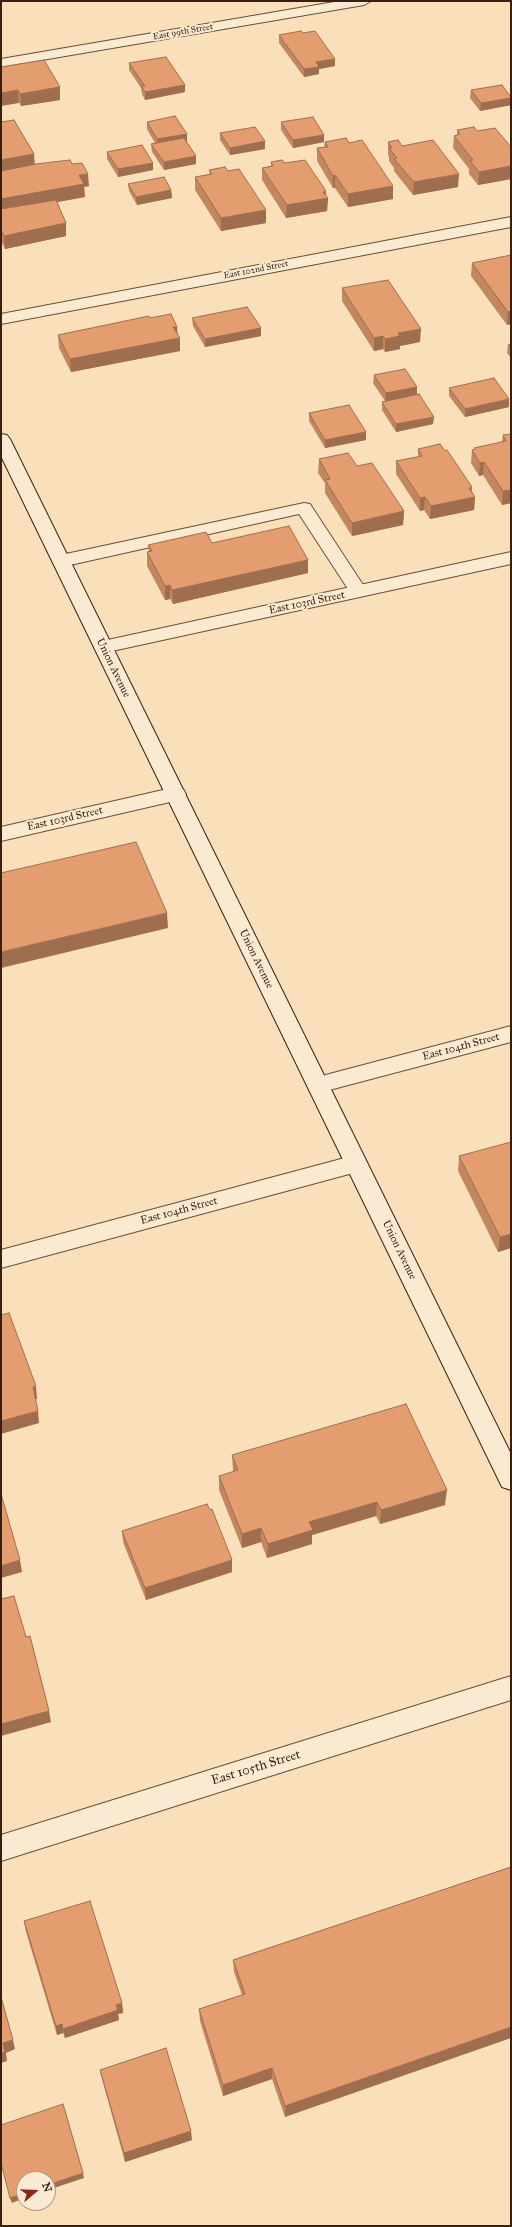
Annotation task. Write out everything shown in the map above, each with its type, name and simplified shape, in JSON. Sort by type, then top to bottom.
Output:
[{"type":"street","name":"East 99th Street","points":[[1,63],[364,1]]},
{"type":"street","name":"East 102nd Street","points":[[1,319],[511,222]]},
{"type":"street","name":"Union Avenue","points":[[1,439],[511,1479]]},
{"type":"street","points":[[61,561],[304,508],[358,591]]},
{"type":"street","name":"East 103rd Street","points":[[103,647],[511,558]]},
{"type":"street","name":"East 103rd Street","points":[[1,834],[176,794]]},
{"type":"street","name":"East 104th Street","points":[[318,1085],[511,1034]]},
{"type":"street","name":"East 104th Street","points":[[1,1259],[356,1164]]},
{"type":"street","name":"East 105th Street","points":[[1,1848],[511,1688]]},
{"type":"building","points":[[301,31],[303,33],[315,31],[335,59],[316,62],[319,67],[304,69],[279,35]]},
{"type":"building","points":[[166,57],[185,85],[145,92],[141,86],[145,86],[129,63]]},
{"type":"building","points":[[44,60],[60,87],[20,94],[18,90],[1,93],[1,67]]},
{"type":"building","points":[[502,85],[511,98],[481,103],[471,90]]},
{"type":"building","points":[[175,116],[187,134],[157,139],[147,122]]},
{"type":"building","points":[[313,117],[324,135],[293,140],[281,122]]},
{"type":"building","points":[[14,120],[34,154],[1,160],[1,122]]},
{"type":"building","points":[[255,127],[265,141],[230,148],[220,133]]},
{"type":"building","points":[[474,127],[477,131],[495,128],[511,147],[511,166],[479,172],[470,161],[473,160],[454,136],[460,134],[457,130]]},
{"type":"building","points":[[184,138],[196,156],[164,162],[151,144]]},
{"type":"building","points":[[346,138],[349,143],[362,140],[393,186],[348,194],[335,175],[333,176],[317,148],[328,147],[325,142]]},
{"type":"building","points":[[398,140],[402,146],[433,140],[459,174],[414,182],[394,159],[397,158],[389,148],[392,148],[388,142]]},
{"type":"building","points":[[142,145],[153,163],[118,169],[107,152]]},
{"type":"building","points":[[70,160],[72,164],[82,163],[88,174],[79,175],[84,184],[1,199],[1,171],[36,164]]},
{"type":"building","points":[[282,160],[285,163],[305,160],[326,191],[323,192],[328,198],[287,205],[262,168],[273,166],[271,162]]},
{"type":"building","points":[[225,167],[228,171],[239,169],[266,210],[221,218],[195,177],[212,174],[209,170]]},
{"type":"building","points":[[164,177],[171,190],[136,197],[128,184]]},
{"type":"building","points":[[56,200],[66,223],[4,236],[1,230],[1,209]]},
{"type":"building","points":[[511,255],[511,311],[508,312],[472,263]]},
{"type":"building","points":[[388,280],[421,329],[398,333],[400,336],[385,339],[383,336],[374,338],[342,288]]},
{"type":"building","points":[[247,307],[261,328],[205,339],[192,318]]},
{"type":"building","points":[[171,314],[177,327],[173,327],[180,338],[70,359],[58,335],[149,316],[150,318]]},
{"type":"building","points":[[405,369],[417,387],[386,393],[374,375]]},
{"type":"building","points":[[494,378],[509,399],[465,409],[449,388]]},
{"type":"building","points":[[419,394],[434,417],[396,424],[382,402]]},
{"type":"building","points":[[349,405],[366,432],[325,440],[309,413]]},
{"type":"building","points":[[511,434],[511,490],[503,491],[484,462],[480,463],[472,450],[475,449],[474,448],[506,441],[503,435]]},
{"type":"building","points":[[440,444],[445,451],[447,450],[472,487],[469,488],[475,497],[431,506],[425,497],[420,498],[396,461],[422,456],[418,449]]},
{"type":"building","points":[[348,453],[357,466],[372,463],[404,511],[352,523],[325,480],[330,479],[319,459]]},
{"type":"building","points":[[289,526],[308,560],[172,590],[170,585],[165,586],[147,552],[152,551],[148,545],[206,532],[212,543]]},
{"type":"building","points":[[136,842],[167,913],[1,952],[1,873]]},
{"type":"building","points":[[511,1142],[511,1234],[500,1237],[459,1156]]},
{"type":"building","points":[[9,1313],[36,1386],[33,1387],[38,1411],[1,1421],[1,1315]]},
{"type":"building","points":[[406,1404],[447,1490],[381,1510],[377,1502],[309,1522],[313,1530],[268,1544],[261,1528],[242,1534],[219,1476],[238,1470],[232,1455]]},
{"type":"building","points":[[1,1494],[20,1560],[1,1566]]},
{"type":"building","points":[[207,1504],[210,1510],[212,1509],[232,1560],[145,1588],[122,1531]]},
{"type":"building","points":[[14,1596],[26,1637],[30,1636],[49,1711],[1,1724],[1,1599]]},
{"type":"building","points":[[511,1867],[511,2027],[285,2106],[272,2068],[223,2085],[199,2009],[245,1994],[233,1960]]},
{"type":"building","points":[[90,1901],[122,2003],[116,2005],[118,2010],[63,2029],[62,2024],[56,2026],[24,1921]]},
{"type":"building","points":[[1,1997],[13,2040],[3,2043],[5,2052],[1,2053]]},
{"type":"building","points":[[166,2048],[191,2131],[124,2153],[100,2070]]},
{"type":"building","points":[[63,2104],[83,2173],[56,2182],[56,2171],[16,2171],[16,2196],[10,2198],[1,2163],[1,2125]]}]
